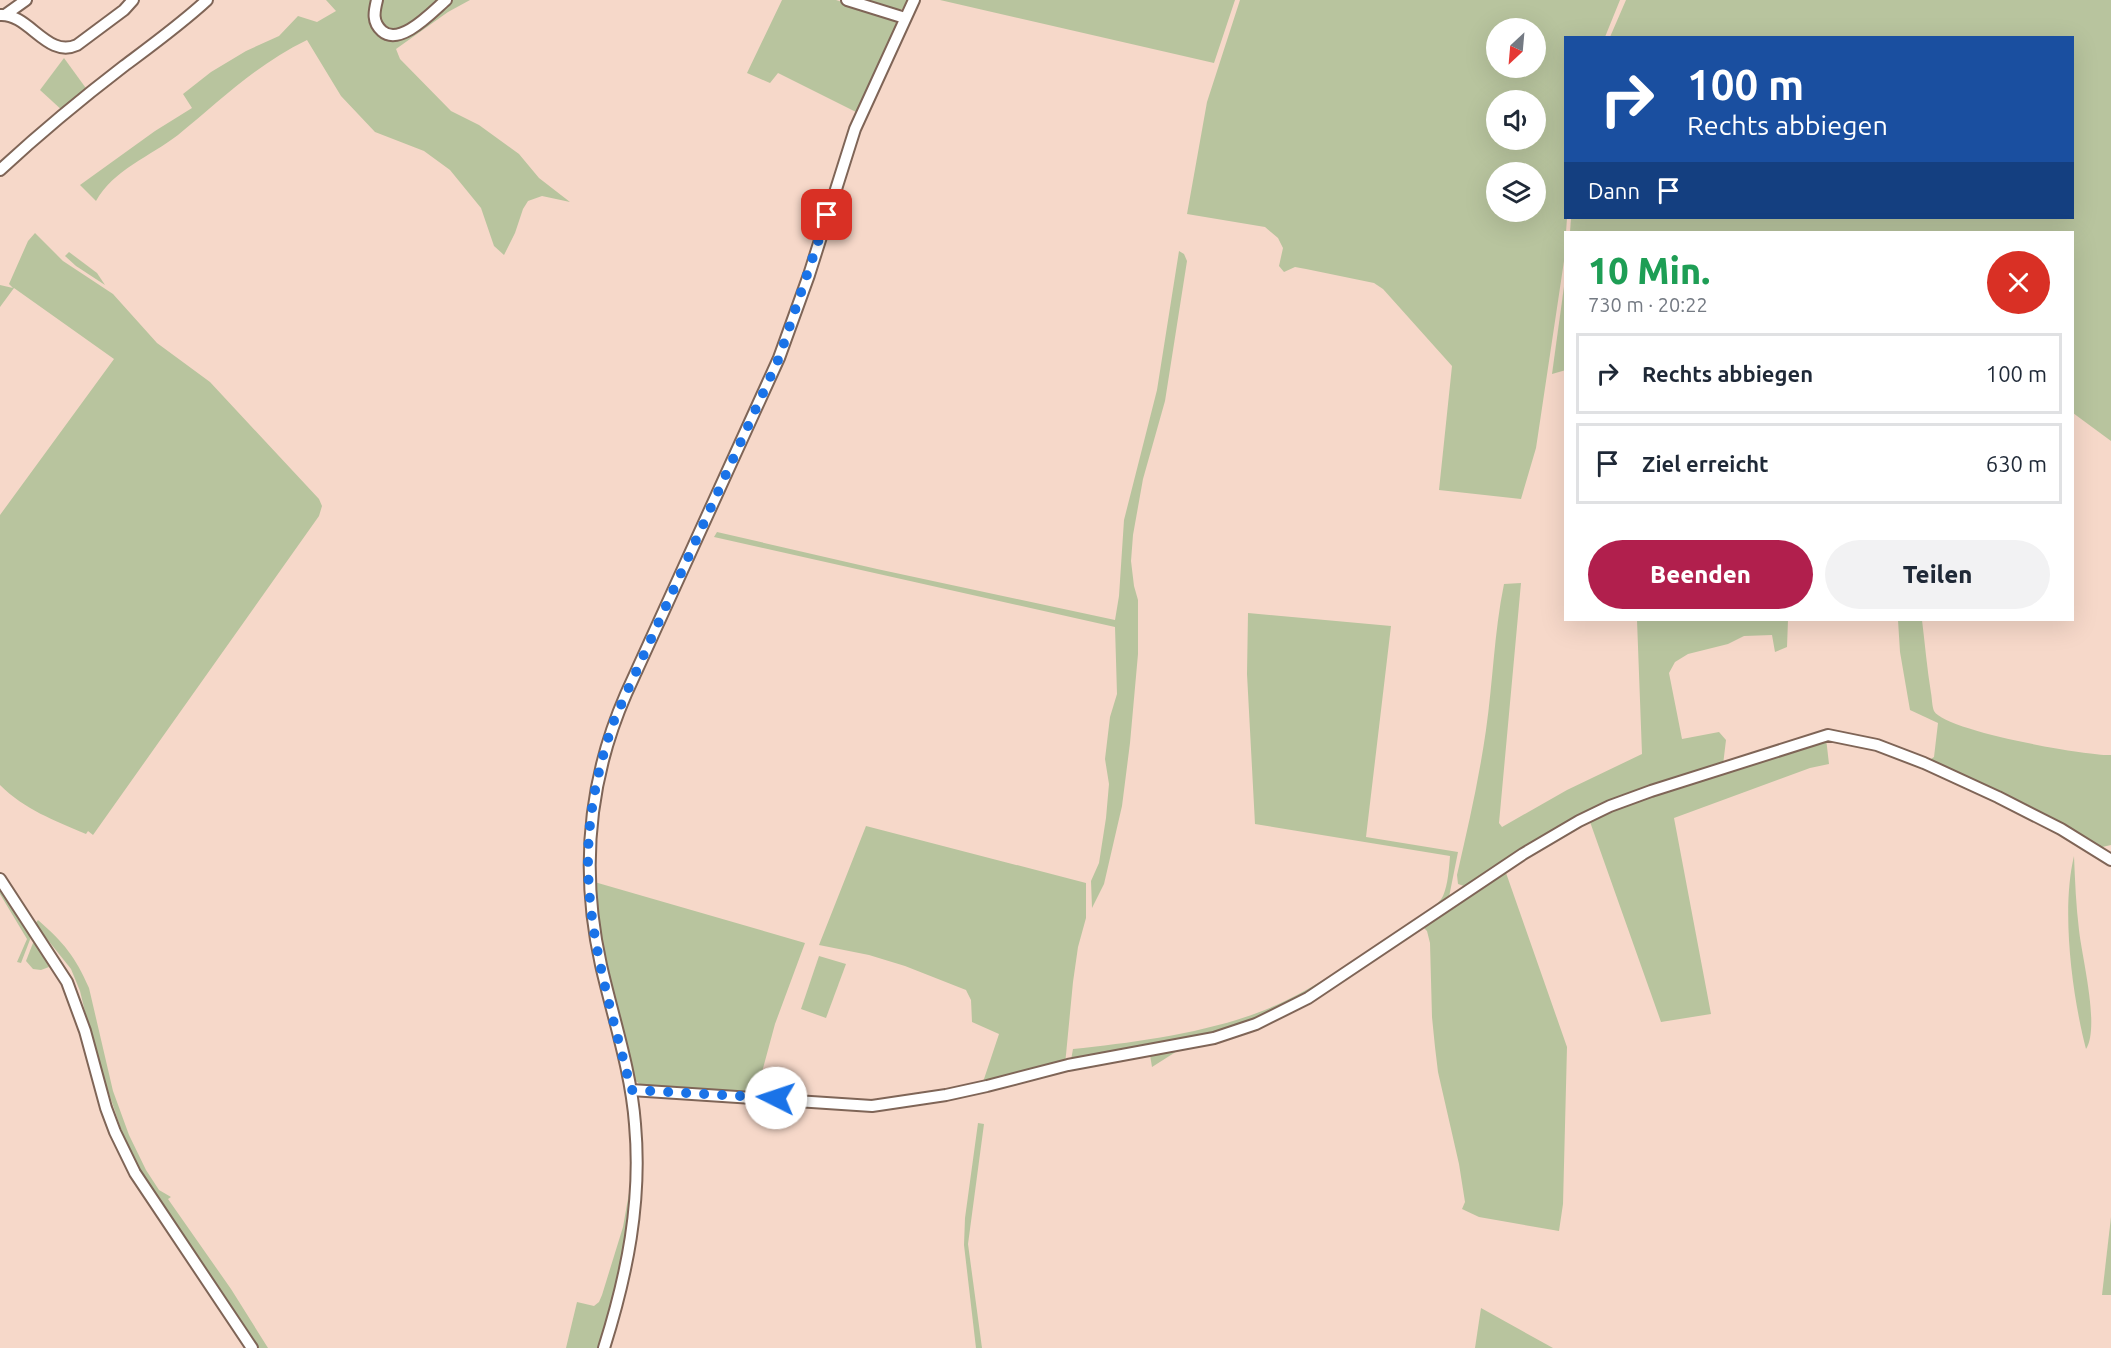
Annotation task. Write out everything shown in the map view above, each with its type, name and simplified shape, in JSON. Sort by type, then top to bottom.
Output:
[{"type":"street","points":[[2,15],[26,0]]},
{"type":"street","points":[[2,15],[20,21],[51,43],[70,48],[124,10],[133,0]]},
{"type":"street","points":[[0,170],[207,0]]},
{"type":"street","points":[[377,0],[374,11],[378,27],[385,34],[395,36],[408,31],[446,0]]},
{"type":"street","points":[[847,0],[905,18]]},
{"type":"street","points":[[604,1348],[625,1274],[632,1236],[637,1161],[631,1090],[600,962],[588,862],[591,820],[608,738],[779,358],[809,275],[855,129],[914,0]]},
{"type":"street","points":[[631,1090],[872,1106],[946,1095],[1068,1065],[1230,1034],[1256,1024],[1308,998],[1523,854],[1579,821],[1610,806],[1652,791],[1828,735],[1877,745],[1941,770],[2061,829],[2111,860]]},
{"type":"street","points":[[0,879],[67,982],[85,1031],[109,1116],[135,1173],[252,1348]]},
{"type":"green space","points":[[326,0],[470,0],[448,12],[396,49],[400,59],[451,111],[479,125],[519,154],[539,178],[570,202],[542,196],[528,201],[504,255],[494,246],[481,208],[450,170],[424,151],[375,132],[341,96],[307,40],[255,72],[178,135],[122,172],[103,190],[96,201],[80,185],[155,131],[192,108],[183,94],[211,72],[246,51],[279,36],[298,16],[317,22],[336,11]]},
{"type":"green space","points":[[782,0],[836,0],[895,19],[899,25],[858,113],[778,73],[770,83],[747,73]]},
{"type":"green space","points":[[854,0],[910,0],[905,8],[896,11]]},
{"type":"green space","points":[[940,0],[1235,0],[1214,63]]},
{"type":"green space","points":[[1240,0],[1620,0],[1605,36],[1564,36],[1564,219],[1567,219],[1566,231],[1564,231],[1564,261],[1536,448],[1521,499],[1439,490],[1452,366],[1383,289],[1374,283],[1295,267],[1284,272],[1279,266],[1283,248],[1278,238],[1265,227],[1187,214],[1207,102]]},
{"type":"green space","points":[[1626,0],[2111,0],[2111,441],[2074,414],[2074,231],[1570,231],[1571,219],[2074,219],[2074,36],[1610,36]]},
{"type":"green space","points":[[64,58],[88,91],[64,112],[40,90]]},
{"type":"green space","points":[[35,233],[63,261],[113,294],[157,343],[210,382],[319,499],[322,506],[319,516],[93,835],[88,831],[86,834],[40,814],[19,801],[0,785],[0,515],[114,359],[14,288],[0,307],[0,285],[13,288],[9,284],[28,241]]},
{"type":"green space","points":[[1179,251],[1184,254],[1187,261],[1165,401],[1143,479],[1133,535],[1131,561],[1138,600],[1138,654],[1122,806],[1104,884],[1092,908],[1091,881],[1099,863],[1109,784],[1105,759],[1110,717],[1117,694],[1115,627],[714,537],[717,532],[1115,620],[1119,596],[1124,520],[1157,390]]},
{"type":"green space","points":[[69,252],[97,273],[105,285],[65,256]]},
{"type":"green space","points":[[1564,287],[1564,371],[1552,374]]},
{"type":"green space","points":[[1521,583],[1499,823],[1502,827],[1567,790],[1642,754],[1637,621],[1788,621],[1787,647],[1775,652],[1772,635],[1744,636],[1728,644],[1688,654],[1675,662],[1669,673],[1682,739],[1719,732],[1726,740],[1723,765],[1609,805],[1467,887],[1458,884],[1457,875],[1483,748],[1504,584]]},
{"type":"green space","points":[[1248,613],[1391,626],[1366,837],[1458,852],[1448,902],[1338,975],[1265,1017],[1182,1048],[1152,1067],[1149,1049],[1071,1060],[1073,1049],[1153,1039],[1209,1028],[1285,1001],[1330,976],[1412,924],[1432,909],[1443,896],[1450,856],[1255,824],[1247,674]]},
{"type":"green space","points":[[1898,621],[1922,621],[1933,707],[1934,711],[1944,719],[2017,741],[2111,755],[2111,845],[2098,848],[1928,761],[1934,757],[1938,723],[1910,710],[1900,652]]},
{"type":"green space","points":[[1826,738],[1829,764],[1810,768],[1674,818],[1711,1014],[1661,1022],[1589,819],[1660,791]]},
{"type":"green space","points":[[866,826],[1086,883],[1086,918],[1078,947],[1073,982],[1065,1065],[982,1085],[999,1034],[972,1022],[971,1000],[966,990],[905,966],[869,955],[819,945]]},
{"type":"green space","points":[[2074,856],[2078,921],[2091,1009],[2090,1039],[2086,1049],[2076,1004],[2068,927],[2068,901]]},
{"type":"green space","points":[[1505,870],[1567,1047],[1563,1204],[1559,1231],[1479,1217],[1462,1209],[1465,1202],[1459,1164],[1438,1072],[1432,1017],[1430,943],[1427,931],[1422,926]]},
{"type":"green space","points":[[591,881],[805,943],[775,1024],[756,1094],[643,1086],[631,1078],[602,952]]},
{"type":"green space","points":[[0,886],[31,937],[21,963],[17,962],[27,939],[0,894]]},
{"type":"green space","points":[[38,920],[68,951],[89,988],[113,1091],[129,1135],[146,1170],[159,1190],[171,1197],[168,1199],[231,1289],[268,1348],[257,1348],[143,1178],[124,1138],[94,1049],[80,991],[71,969],[35,924]]},
{"type":"green space","points":[[33,943],[36,944],[49,967],[41,970],[33,969],[26,961]]},
{"type":"green space","points":[[819,956],[846,964],[826,1018],[801,1009]]},
{"type":"green space","points":[[978,1123],[984,1124],[968,1244],[982,1348],[976,1348],[964,1245],[965,1218]]},
{"type":"green space","points":[[632,1176],[626,1242],[600,1348],[566,1348],[577,1302],[594,1306],[602,1295],[623,1227]]},
{"type":"green space","points":[[2111,1217],[2111,1295],[2102,1295]]},
{"type":"green space","points":[[1481,1308],[1553,1348],[1475,1348]]},
{"type":"route","points":[[776,1098],[631,1090],[600,962],[588,862],[591,820],[602,760],[615,718],[779,358],[809,275],[827,215]]}]
